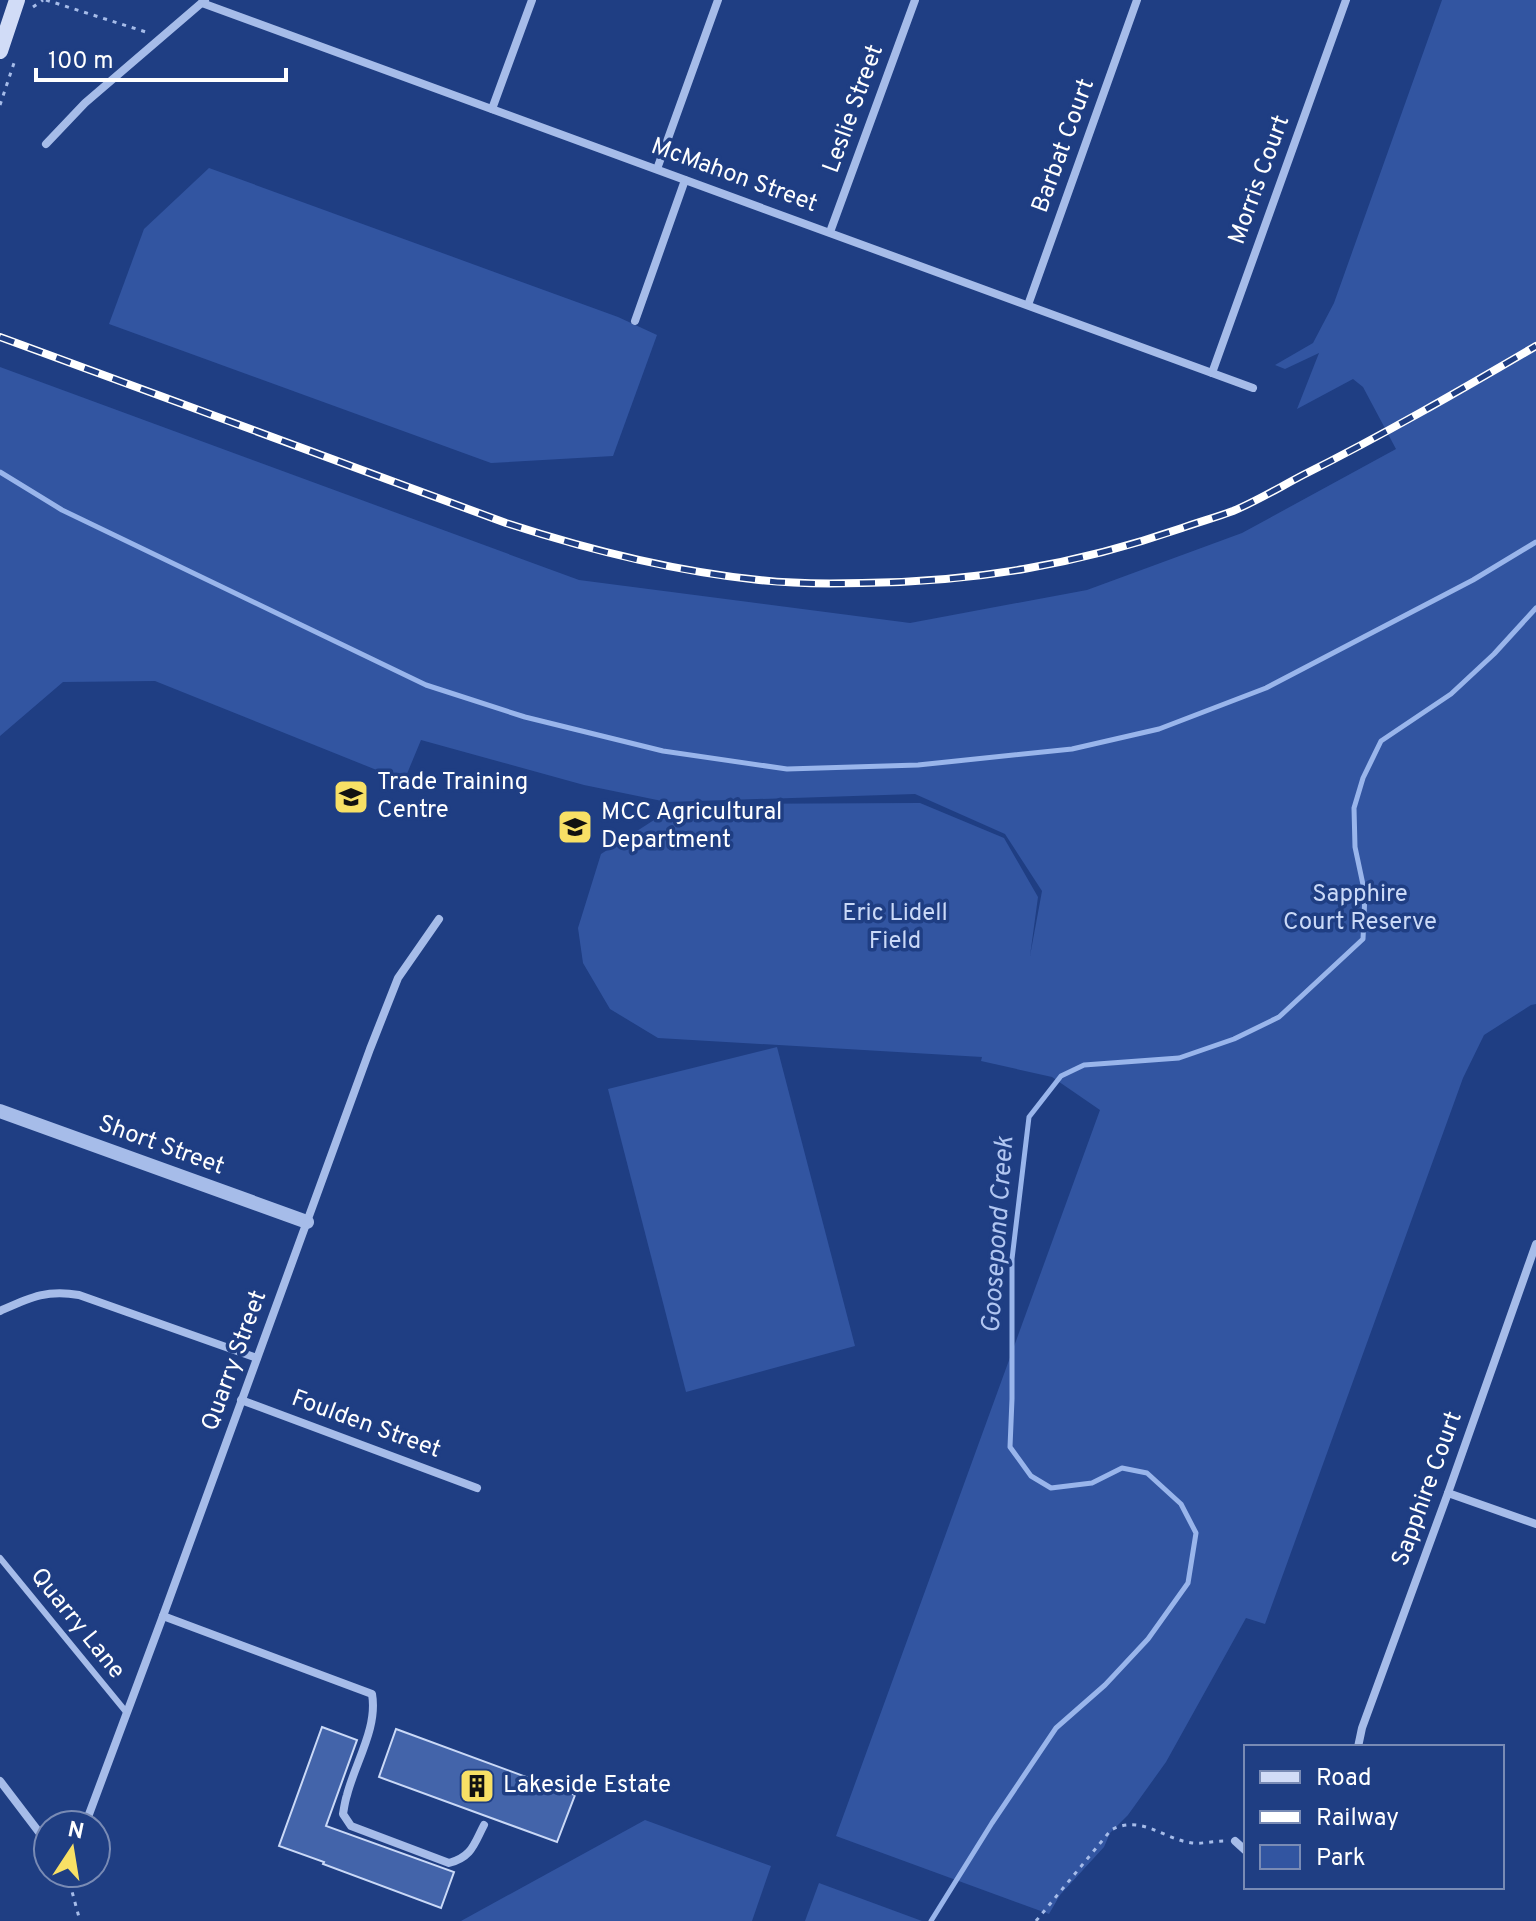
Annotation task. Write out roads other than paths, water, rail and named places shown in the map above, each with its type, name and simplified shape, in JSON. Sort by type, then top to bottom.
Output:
[{"type":"main road","points":[[0,51],[17,0]]},
{"type":"street","points":[[492,109],[532,0]]},
{"type":"street","points":[[657,169],[718,0]]},
{"type":"street","name":"Leslie Street","points":[[830,232],[915,0]]},
{"type":"street","name":"Barbat Court","points":[[1028,305],[1137,0]]},
{"type":"street","name":"Morris Court","points":[[1212,373],[1346,0]]},
{"type":"street","points":[[46,144],[74,113],[203,2]]},
{"type":"street","name":"McMahon Street","points":[[203,2],[1253,388]]},
{"type":"street","points":[[635,321],[685,180]]},
{"type":"street","name":"Quarry Street","points":[[91,1809],[398,978],[439,919]]},
{"type":"street","name":"Short Street","points":[[0,1111],[307,1222]]},
{"type":"street","name":"Sapphire Court","points":[[1358,1745],[1536,1244]]},
{"type":"street","points":[[0,1311],[34,1296],[64,1292],[257,1358]]},
{"type":"street","name":"Foulden Street","points":[[241,1400],[477,1488]]},
{"type":"street","points":[[1448,1493],[1536,1524]]},
{"type":"street","points":[[163,1616],[372,1694],[372,1719],[343,1814],[351,1826],[449,1863],[462,1860],[484,1825]]},
{"type":"street","points":[[0,1781],[32,1823]]},
{"type":"street","points":[[0,1801],[10,1795]]},
{"type":"street","points":[[1235,1841],[1244,1849]]},
{"type":"lane","name":"Quarry Lane","points":[[0,1558],[127,1713]]},
{"type":"waterway","points":[[0,472],[62,510],[426,685],[525,717],[663,751],[787,769],[918,765],[1072,749],[1159,729],[1266,688],[1473,580],[1536,542]]},
{"type":"waterway","name":"Goosepond Creek","points":[[931,1921],[1056,1728],[1105,1685],[1148,1639],[1188,1583],[1196,1533],[1181,1504],[1147,1473],[1122,1468],[1092,1483],[1051,1488],[1031,1476],[1010,1447],[1012,1259],[1029,1117],[1061,1076],[1084,1065],[1179,1058],[1234,1039],[1279,1017],[1363,939],[1365,894],[1355,847],[1354,808],[1363,778],[1381,741],[1451,694],[1494,654],[1536,608]]},
{"type":"railway","points":[[0,337],[537,533],[600,551],[694,571],[823,584],[904,582],[1024,569],[1103,552],[1233,511],[1362,444],[1536,346]]},
{"type":"place","name":"Trade Training Centre","points":[[351,797]]},
{"type":"place","name":"MCC Agricultural Department","points":[[575,827]]},
{"type":"place","name":"Lakeside Estate","points":[[477,1786]]},
{"type":"park label","name":"Sapphire Court Reserve","points":[[1360,909]]},
{"type":"park label","name":"Eric Lidell Field","points":[[895,928]]}]
